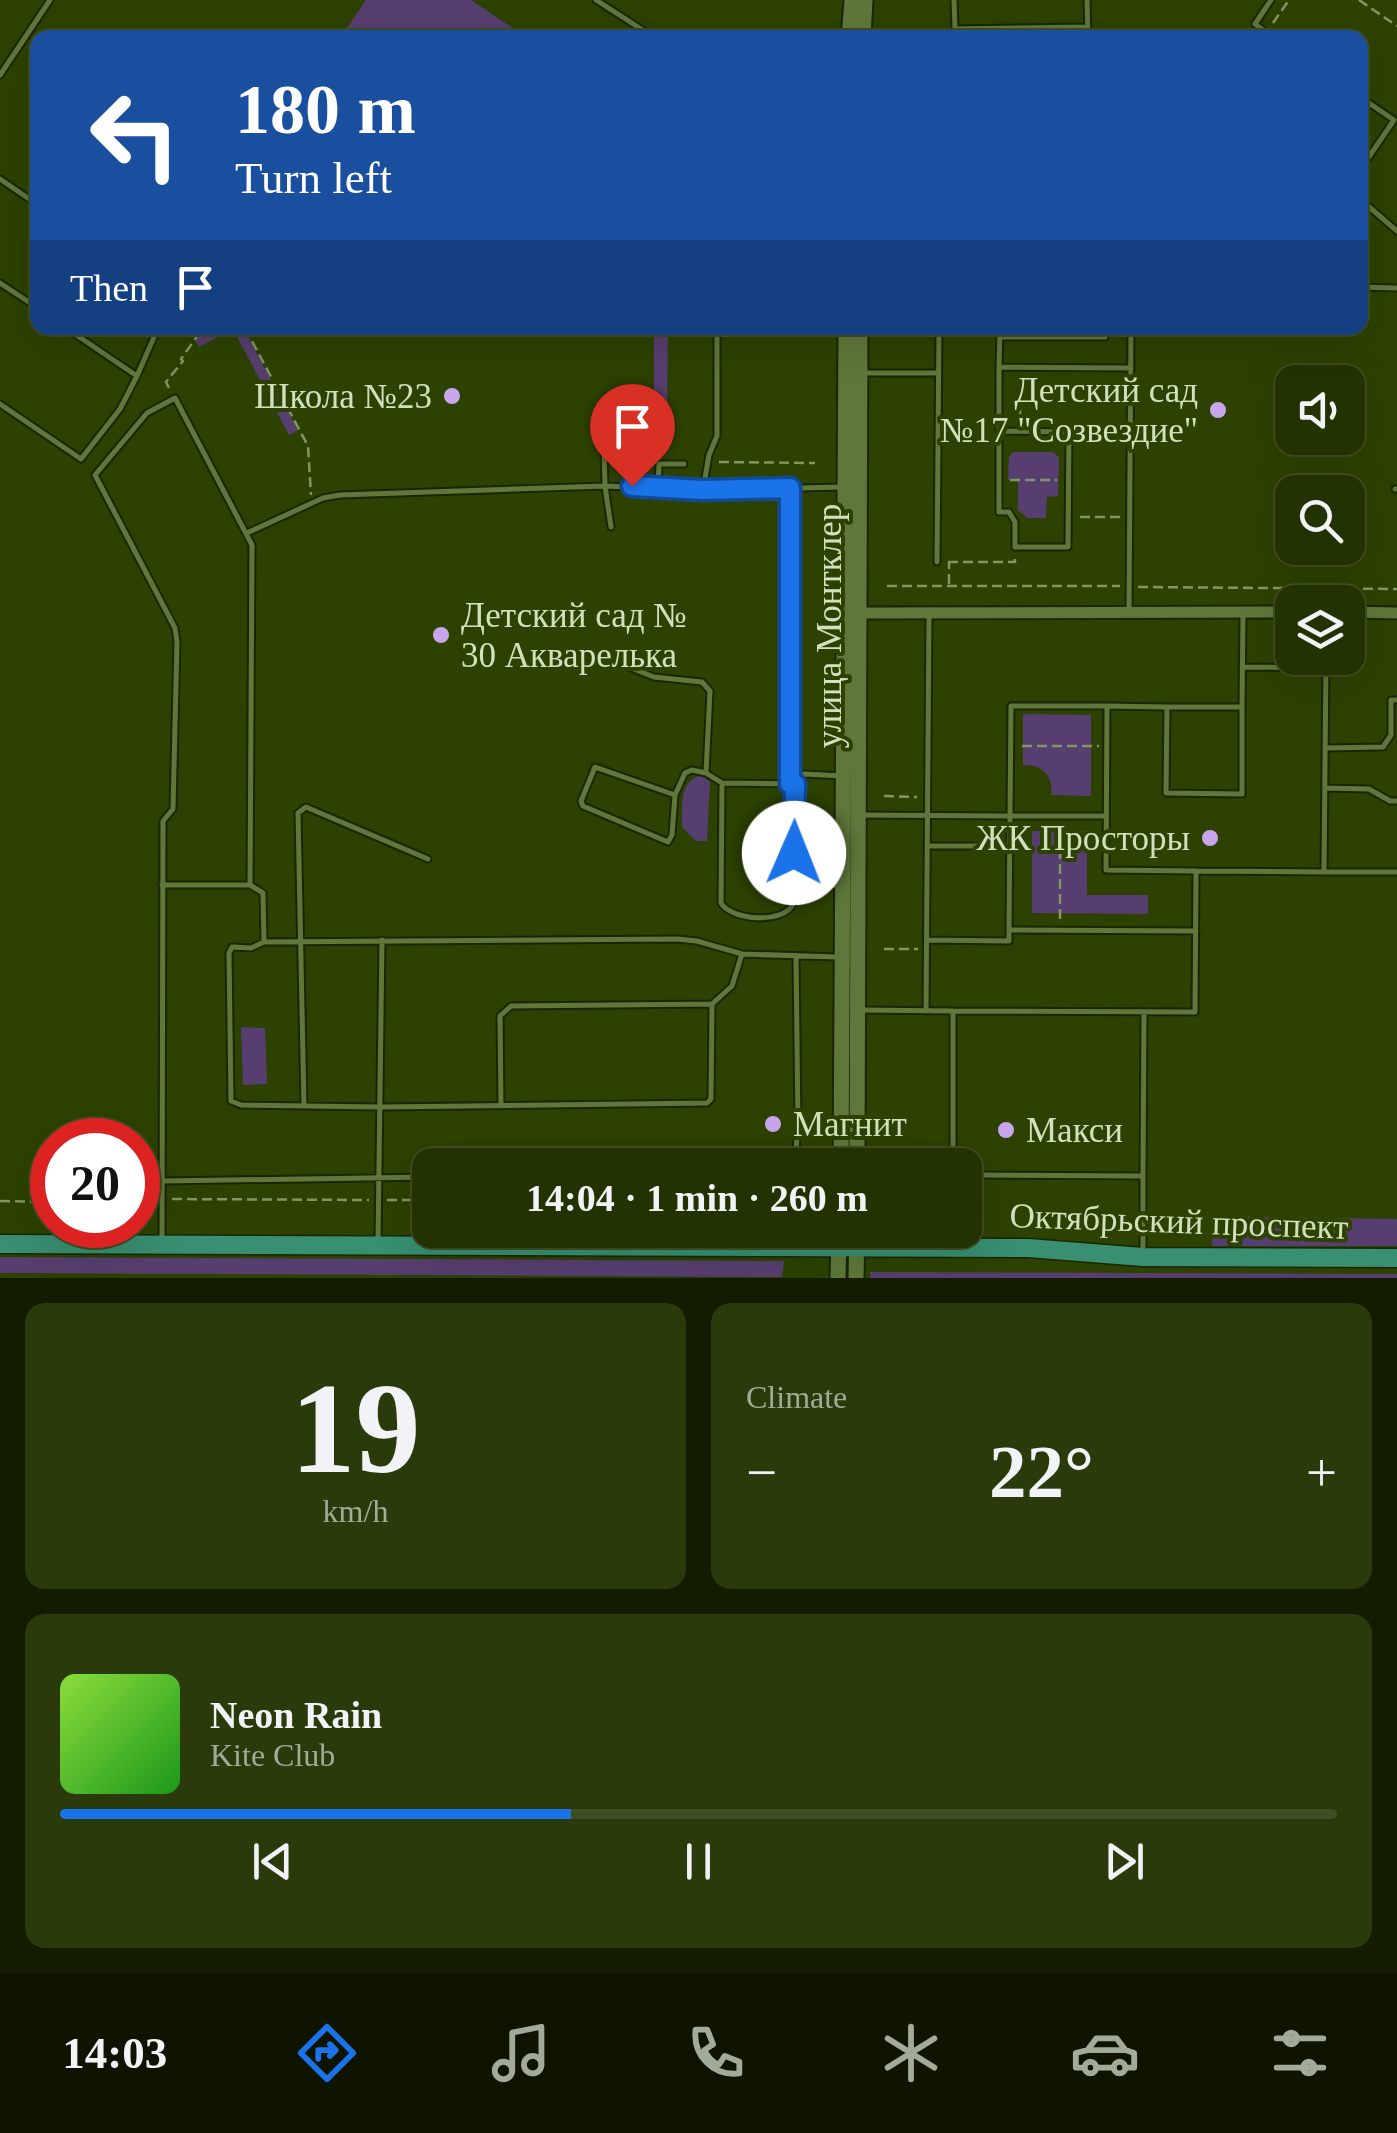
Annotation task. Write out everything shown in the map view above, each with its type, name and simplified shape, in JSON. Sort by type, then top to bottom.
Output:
[{"type":"main road","name":"Октябрьский проспект","points":[[0,1244],[412,1244]]},
{"type":"main road","name":"Октябрьский проспект","points":[[982,1245],[1142,1257],[1397,1258]]},
{"type":"street","points":[[850,30],[852,0]]},
{"type":"street","points":[[863,30],[865,0]]},
{"type":"street","name":"улица Монтклер","points":[[841,1148],[846,335]]},
{"type":"street","name":"улица Монтклер","points":[[858,1148],[860,335]]},
{"type":"street","points":[[859,613],[1275,612]]},
{"type":"street","points":[[1365,612],[1397,613]]},
{"type":"street","points":[[838,1278],[846,1248]]},
{"type":"street","points":[[850,1248],[856,1278]]},
{"type":"lane","points":[[0,75],[50,0]]},
{"type":"lane","points":[[596,0],[643,30]]},
{"type":"lane","points":[[954,0],[955,29],[1088,27],[1087,0]]},
{"type":"lane","points":[[1263,30],[1255,24],[1272,0]]},
{"type":"lane","points":[[1368,103],[1396,122],[1368,159]]},
{"type":"lane","points":[[0,179],[30,199]]},
{"type":"lane","points":[[1368,206],[1397,232]]},
{"type":"lane","points":[[0,283],[30,303]]},
{"type":"lane","points":[[1368,287],[1397,288]]},
{"type":"lane","points":[[76,335],[138,376]]},
{"type":"lane","points":[[0,404],[81,459],[120,408],[155,335]]},
{"type":"lane","points":[[703,490],[717,436],[718,335]]},
{"type":"lane","points":[[937,562],[939,335]]},
{"type":"lane","points":[[999,431],[1069,432],[1068,547],[1015,547],[1016,522],[1009,512],[998,512],[1000,337],[1105,335]]},
{"type":"lane","points":[[1129,613],[1131,335]]},
{"type":"lane","points":[[1000,367],[1130,368]]},
{"type":"lane","points":[[860,373],[938,373]]},
{"type":"lane","points":[[162,1246],[163,822],[173,810],[175,628],[94,475],[148,413],[174,398],[252,545],[250,886]]},
{"type":"lane","points":[[604,412],[604,486],[610,527]]},
{"type":"lane","points":[[658,487],[659,464],[684,464]]},
{"type":"lane","points":[[246,533],[311,503],[340,495],[604,486],[703,490],[846,487]]},
{"type":"lane","points":[[722,783],[721,903],[736,915],[782,916],[792,910],[794,886],[790,488]]},
{"type":"lane","points":[[1167,706],[1166,794],[1242,794],[1243,612]]},
{"type":"lane","points":[[926,1011],[929,613]]},
{"type":"lane","points":[[568,654],[601,656],[649,675],[705,684],[710,691],[706,773]]},
{"type":"lane","points":[[1242,667],[1275,667]]},
{"type":"lane","points":[[1324,872],[1326,675]]},
{"type":"lane","points":[[1325,748],[1378,748],[1387,744],[1392,700],[1397,700]]},
{"type":"lane","points":[[927,940],[1009,941],[1011,706],[1242,707]]},
{"type":"lane","points":[[1107,706],[1106,870],[1397,872]]},
{"type":"lane","points":[[675,795],[594,767],[581,801],[584,806],[668,842],[672,836],[675,795],[688,770],[706,773],[722,783],[793,784],[804,774],[844,776]]},
{"type":"lane","points":[[1325,788],[1369,788],[1397,801]]},
{"type":"lane","points":[[304,1106],[300,810],[306,808],[428,859]]},
{"type":"lane","points":[[858,815],[1106,816]]},
{"type":"lane","points":[[927,846],[1010,846]]},
{"type":"lane","points":[[857,1010],[1195,1012],[1196,871]]},
{"type":"lane","points":[[162,885],[250,886],[263,893],[264,942]]},
{"type":"lane","points":[[794,886],[844,885]]},
{"type":"lane","points":[[1009,930],[1196,931]]},
{"type":"lane","points":[[712,1004],[711,1099],[707,1102],[380,1108],[241,1105],[231,1100],[232,947],[299,941],[676,938],[697,940],[742,954],[842,957]]},
{"type":"lane","points":[[378,1244],[382,940]]},
{"type":"lane","points":[[501,1106],[500,1016],[511,1006],[712,1004],[732,986],[742,954]]},
{"type":"lane","points":[[796,956],[796,1148]]},
{"type":"lane","points":[[952,1148],[954,1011]]},
{"type":"lane","points":[[1142,1257],[1144,1012]]},
{"type":"lane","points":[[982,1175],[1143,1176]]},
{"type":"lane","points":[[162,1181],[412,1177]]},
{"type":"path","points":[[1267,30],[1289,0]]},
{"type":"path","points":[[1359,0],[1397,26]]},
{"type":"path","points":[[166,382],[198,335]]},
{"type":"path","points":[[249,335],[308,446],[311,503]]},
{"type":"path","points":[[1020,367],[1020,431]]},
{"type":"path","points":[[708,462],[816,463]]},
{"type":"path","points":[[999,480],[1069,480]]},
{"type":"path","points":[[1069,517],[1130,517]]},
{"type":"path","points":[[937,562],[1015,562],[1015,547]]},
{"type":"path","points":[[949,562],[949,586]]},
{"type":"path","points":[[887,586],[1397,588]]},
{"type":"path","points":[[1010,746],[1106,746]]},
{"type":"path","points":[[884,796],[928,796]]},
{"type":"path","points":[[1060,816],[1060,930]]},
{"type":"path","points":[[884,949],[926,949]]},
{"type":"path","points":[[162,1199],[412,1200]]},
{"type":"path","points":[[0,1202],[30,1202]]},
{"type":"shaded area","points":[[366,0],[471,0],[514,29],[513,30],[346,30]]},
{"type":"shaded area","points":[[199,335],[222,335],[199,347],[195,341]]},
{"type":"shaded area","points":[[236,335],[247,335],[298,430],[289,435]]},
{"type":"shaded area","points":[[654,335],[668,335],[667,415],[654,415]]},
{"type":"shaded area","points":[[1013,452],[1053,452],[1059,458],[1058,496],[1047,497],[1046,518],[1027,518],[1018,510],[1018,481],[1008,480],[1009,457]]},
{"type":"shaded area","points":[[1023,714],[1091,715],[1091,796],[1051,795],[1051,782],[1045,772],[1023,765]]},
{"type":"shaded area","points":[[701,775],[710,782],[707,841],[696,841],[682,827],[685,789]]},
{"type":"shaded area","points":[[1032,831],[1087,831],[1087,895],[1148,895],[1148,914],[1032,913]]},
{"type":"shaded area","points":[[241,1027],[265,1028],[267,1084],[243,1085]]},
{"type":"shaded area","points":[[1213,1216],[1397,1219],[1397,1246],[1212,1246]]},
{"type":"shaded area","points":[[0,1257],[784,1261],[782,1277],[0,1273]]},
{"type":"shaded area","points":[[870,1272],[1397,1274],[1397,1278],[870,1278]]},
{"type":"place","name":"Школа №23","points":[[452,396]]},
{"type":"place","name":"Детский сад №17 \"Созвездие\"","points":[[1218,410]]},
{"type":"place","name":"Детский сад № 30 Акварелька","points":[[441,635]]},
{"type":"place","name":"ЖК Просторы","points":[[1210,838]]},
{"type":"place","name":"Магнит","points":[[773,1124]]},
{"type":"place","name":"Макси","points":[[1006,1130]]},
{"type":"route","points":[[632,486],[703,490],[790,488],[790,784],[795,784],[794,853]]}]
